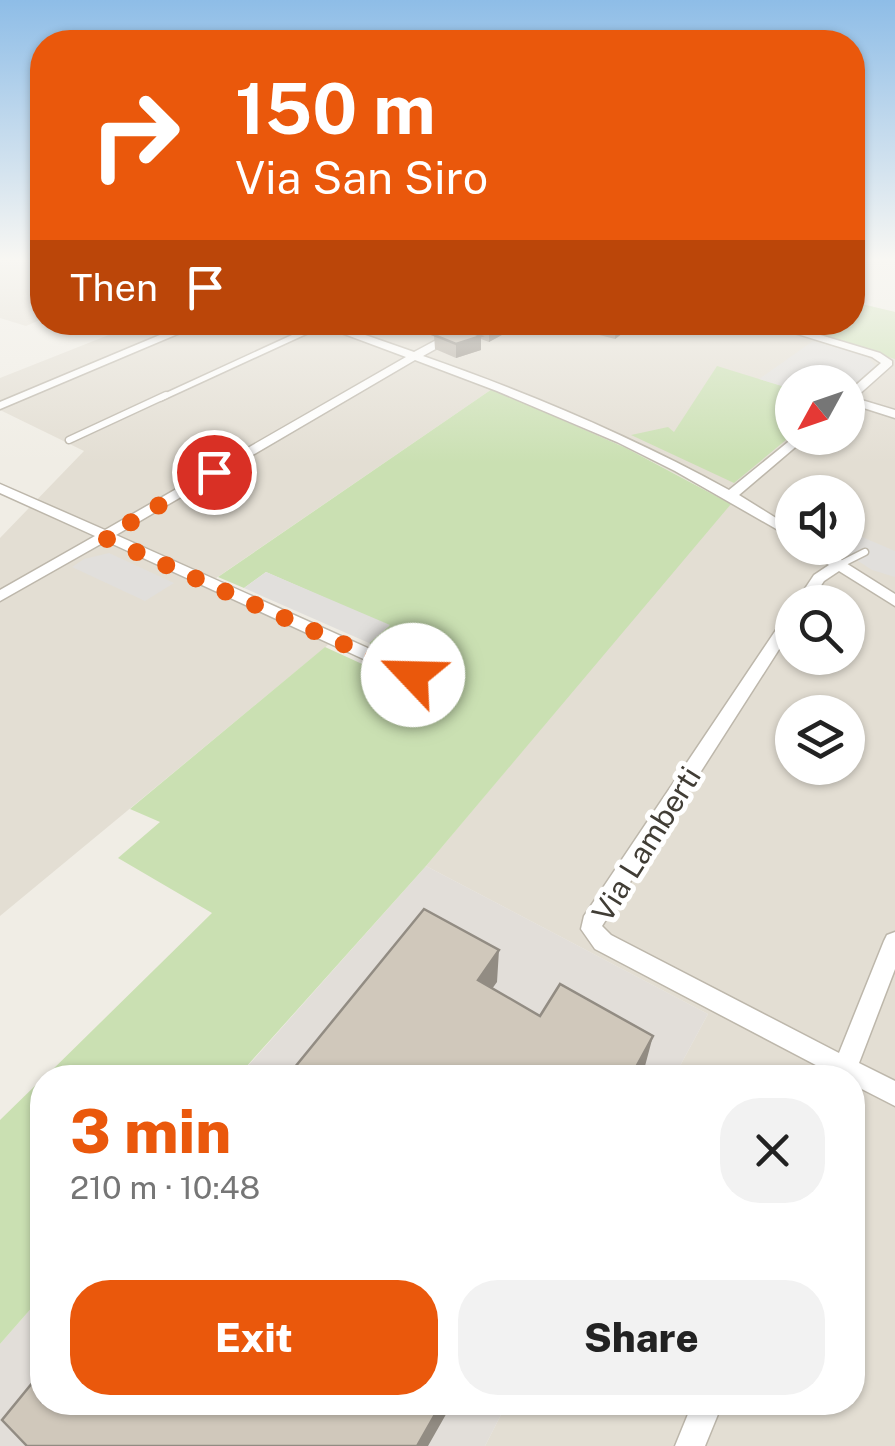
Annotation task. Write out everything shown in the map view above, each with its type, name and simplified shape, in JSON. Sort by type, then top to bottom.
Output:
[{"type":"street","points":[[0,406],[169,335]]},
{"type":"street","points":[[353,335],[529,398],[654,453],[732,494],[775,523]]},
{"type":"street","points":[[0,596],[105,538],[342,394],[453,335]]},
{"type":"street","points":[[808,335],[876,355],[888,363],[865,384]]},
{"type":"street","points":[[865,404],[895,414]]},
{"type":"street","points":[[732,494],[779,455]]},
{"type":"street","points":[[0,488],[413,675]]},
{"type":"street","points":[[814,585],[839,565],[895,601]]},
{"type":"street","name":"Via Lamberti","points":[[775,644],[591,922],[603,942],[830,1065]]},
{"type":"street","points":[[846,1065],[895,941]]},
{"type":"street","points":[[865,1081],[895,1094]]},
{"type":"street","points":[[690,1446],[703,1415]]},
{"type":"lane","points":[[69,440],[293,335]]},
{"type":"shaded area","points":[[865,327],[895,327],[895,1446],[485,1446],[501,1415],[865,1415],[865,1065],[680,1065],[708,1014],[426,866],[730,503],[626,448],[492,389],[203,587],[329,644],[0,916],[0,538],[84,451],[0,410],[0,378],[109,335],[865,335]]},
{"type":"shaded area","points":[[813,341],[867,356],[876,366],[865,375],[865,365],[779,365]]},
{"type":"shaded area","points":[[775,368],[775,384],[759,379]]},
{"type":"shaded area","points":[[865,538],[895,551],[895,577],[864,565]]},
{"type":"shaded area","points":[[109,553],[174,583],[145,601],[72,567],[84,559]]},
{"type":"shaded area","points":[[266,572],[390,625],[369,643],[244,588]]},
{"type":"shaded area","points":[[426,866],[708,1014],[680,1065],[249,1065]]},
{"type":"shaded area","points":[[30,1310],[30,1415],[501,1415],[485,1446],[0,1446],[0,1344]]},
{"type":"green space","points":[[865,327],[895,327],[895,359],[814,335],[865,335]]},
{"type":"green space","points":[[717,366],[775,384],[775,449],[734,483],[631,435],[668,427],[674,432]]},
{"type":"green space","points":[[492,389],[626,448],[731,504],[426,866],[248,1065],[57,1065],[212,913],[118,858],[160,822],[130,809],[325,647],[408,685],[426,670],[369,643],[389,626],[266,572],[244,588],[218,577]]},
{"type":"green space","points":[[30,1091],[30,1310],[0,1344],[0,1120]]},
{"type":"building","points":[[434,335],[481,336],[456,344]]},
{"type":"building","points":[[424,909],[499,950],[478,980],[540,1016],[560,984],[653,1036],[637,1065],[297,1065]]},
{"type":"building","points":[[30,1386],[30,1415],[435,1415],[417,1446],[27,1446],[2,1420]]},
{"type":"route","points":[[214,472],[105,538],[413,675]]}]
